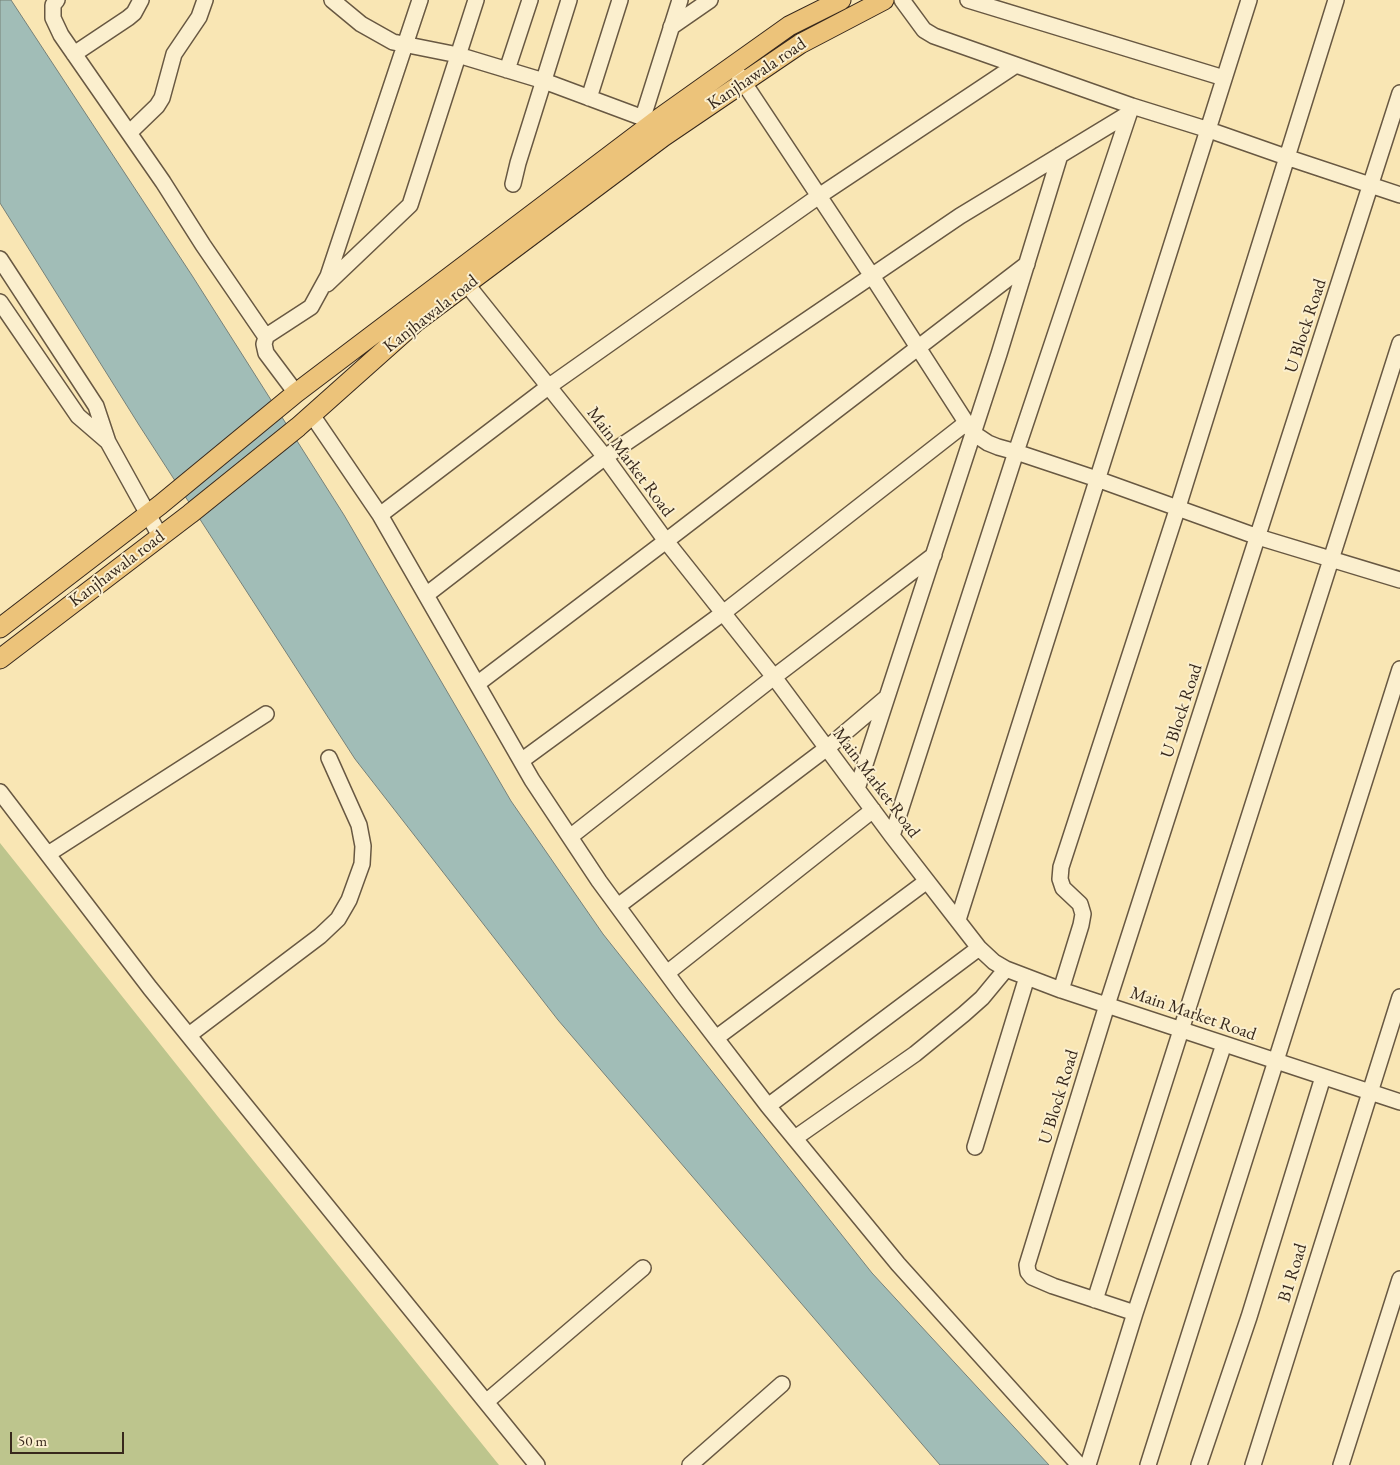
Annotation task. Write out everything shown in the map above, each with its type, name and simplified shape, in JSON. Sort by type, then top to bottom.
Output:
[{"type":"main road","name":"Kanjhawala road","points":[[0,659],[190,514],[298,427],[417,321],[462,278],[648,119],[733,66],[789,26],[841,0]]},
{"type":"main road","name":"Kanjhawala road","points":[[0,628],[175,493],[291,398],[743,82],[800,44],[884,0]]},
{"type":"street","points":[[57,0],[54,6],[53,18],[61,35],[130,133],[266,338]]},
{"type":"street","points":[[74,54],[128,18],[134,13],[141,0]]},
{"type":"street","points":[[130,133],[158,106],[165,90],[174,54],[199,17],[205,0]]},
{"type":"street","points":[[332,0],[361,24],[393,42],[458,55],[544,81],[648,119],[671,27],[680,0]]},
{"type":"street","points":[[291,398],[266,353],[264,344],[268,335],[310,307],[328,276],[420,0]]},
{"type":"street","points":[[320,290],[410,205],[476,0]]},
{"type":"street","points":[[507,70],[530,0]]},
{"type":"street","points":[[513,184],[569,0]]},
{"type":"street","points":[[589,98],[620,0]]},
{"type":"street","points":[[671,27],[710,0]]},
{"type":"street","points":[[902,0],[924,30],[934,36],[1016,65],[1130,110],[1209,130],[1400,195]]},
{"type":"street","points":[[968,0],[1224,78]]},
{"type":"street","points":[[958,920],[1249,0]]},
{"type":"street","points":[[1061,990],[1082,925],[1083,914],[1080,904],[1063,888],[1060,879],[1061,867],[1178,507],[1336,0]]},
{"type":"street","points":[[380,515],[548,387],[819,196],[1016,65]]},
{"type":"street","points":[[733,66],[872,276],[969,428],[988,443],[1178,507],[1258,537],[1400,580]]},
{"type":"street","name":"U Block Road","points":[[1136,1313],[1032,1277],[1028,1272],[1027,1265],[1107,1005],[1400,93]]},
{"type":"street","points":[[426,595],[605,457],[960,216],[1130,110]]},
{"type":"street","points":[[892,836],[1016,452],[1130,110]]},
{"type":"street","points":[[857,789],[934,555],[969,428],[1027,264],[1060,155]]},
{"type":"street","points":[[0,259],[96,406],[108,442],[160,536]]},
{"type":"street","points":[[477,684],[1027,264]]},
{"type":"street","name":"Main Market Road","points":[[462,278],[605,457],[666,541],[774,677],[892,836],[979,948],[994,962],[1006,970],[1061,990],[1400,1102]]},
{"type":"street","points":[[0,302],[78,416],[108,442]]},
{"type":"street","points":[[1095,1300],[1400,343]]},
{"type":"street","points":[[312,414],[380,515],[532,780],[618,906],[768,1106],[898,1264],[1079,1465]]},
{"type":"street","points":[[521,760],[723,613],[969,428]]},
{"type":"street","points":[[570,837],[774,677],[934,555]]},
{"type":"street","points":[[1148,1465],[1400,669]]},
{"type":"street","points":[[618,906],[827,748],[888,697]]},
{"type":"street","points":[[48,854],[266,714]]},
{"type":"street","points":[[189,1035],[320,936],[338,919],[349,900],[362,864],[363,846],[360,825],[329,758]]},
{"type":"street","points":[[0,792],[189,1035],[537,1465]]},
{"type":"street","points":[[667,973],[873,810]]},
{"type":"street","points":[[716,1038],[927,881]]},
{"type":"street","points":[[768,1106],[979,948]]},
{"type":"street","points":[[795,1138],[915,1054],[982,998],[1006,970]]},
{"type":"street","points":[[975,1147],[1028,977]]},
{"type":"street","name":"B1 Road","points":[[1254,1465],[1400,997]]},
{"type":"street","points":[[1088,1465],[1224,1044]]},
{"type":"street","points":[[1199,1465],[1249,1317],[1323,1077]]},
{"type":"street","points":[[486,1402],[643,1268]]},
{"type":"street","points":[[1341,1465],[1400,1279]]},
{"type":"street","points":[[690,1465],[782,1384]]},
{"type":"green space","points":[[0,843],[219,1118],[499,1465],[0,1465]]},
{"type":"water","points":[[0,0],[11,0],[193,277],[344,515],[511,801],[603,934],[872,1273],[1049,1465],[940,1465],[558,1020],[355,759],[139,425],[0,203]]}]
